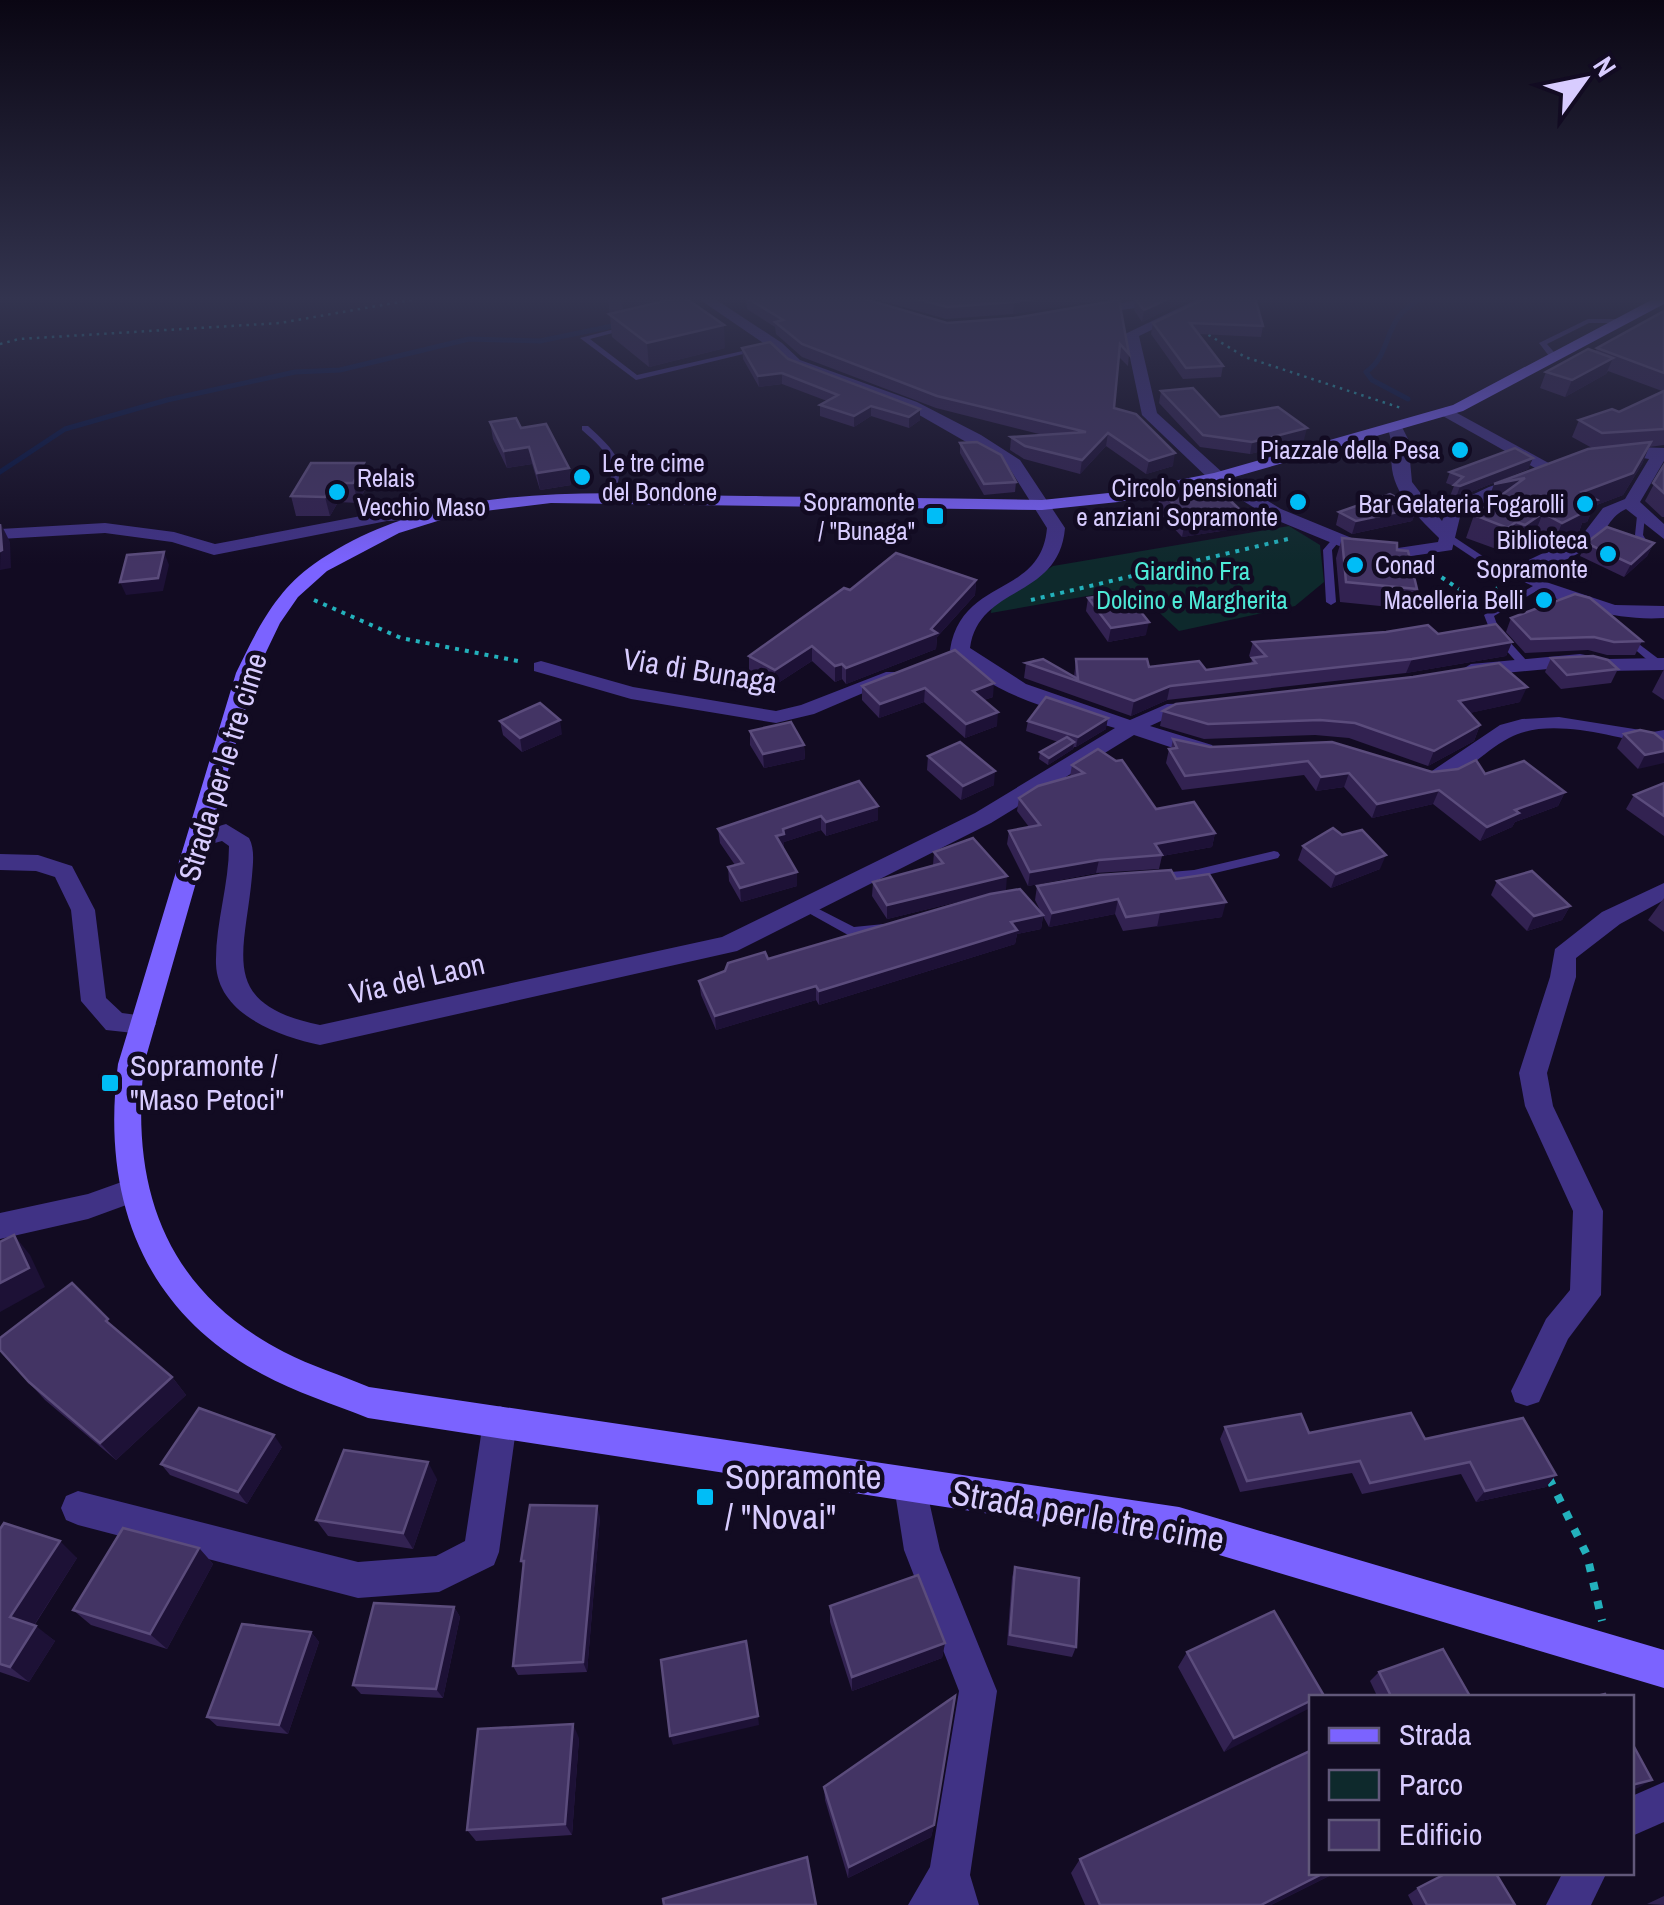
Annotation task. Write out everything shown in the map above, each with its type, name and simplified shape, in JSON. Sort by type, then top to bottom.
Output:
[{"type":"main road","name":"Strada per le tre cime","points":[[1499,386],[1446,412],[1395,428],[1216,478],[1118,497],[1042,505],[608,498],[496,502],[436,515],[356,546],[321,567],[291,593],[270,623],[246,673],[200,839],[142,1024],[123,1108],[130,1191],[143,1229],[175,1280],[214,1320],[263,1358],[368,1402],[1179,1524],[1664,1669]]},
{"type":"street","points":[[850,386],[945,419],[1014,464],[1056,528],[1052,556],[1040,569],[974,610],[951,653],[1011,688],[1056,706],[1132,727],[1174,745],[1222,750]]},
{"type":"street","points":[[1144,386],[1150,415],[1216,478],[1276,513],[1356,546],[1410,552],[1446,546],[1452,515],[1462,506],[1557,468],[1507,447],[1446,412]]},
{"type":"street","points":[[1395,428],[1402,438],[1400,472],[1408,491],[1448,537]]},
{"type":"street","points":[[1594,461],[1637,452],[1661,455]]},
{"type":"street","points":[[1636,509],[1640,480],[1661,455]]},
{"type":"street","points":[[1514,574],[1588,540],[1604,514],[1614,506],[1636,509],[1664,534]]},
{"type":"street","points":[[0,534],[105,528],[174,538],[214,550],[387,516],[436,515]]},
{"type":"street","points":[[1540,586],[1629,616],[1664,612]]},
{"type":"street","points":[[1448,674],[1522,663],[1660,663]]},
{"type":"street","name":"Via di Bunaga","points":[[541,667],[631,692],[776,717],[806,710],[908,670]]},
{"type":"street","name":"Via del Laon","points":[[200,839],[226,832],[242,843],[228,968],[237,987],[250,1005],[276,1023],[320,1035],[728,945],[983,818],[1132,727],[1167,710],[1223,704]]},
{"type":"street","points":[[1414,776],[1442,775],[1465,766],[1475,752],[1509,729],[1566,723],[1654,739],[1664,736]]},
{"type":"street","points":[[0,862],[38,863],[64,872],[83,910],[94,1000],[115,1023],[142,1024]]},
{"type":"street","points":[[1527,1391],[1558,1329],[1585,1295],[1588,1210],[1539,1106],[1534,1073],[1563,977],[1564,954],[1624,907],[1664,891]]},
{"type":"street","points":[[0,1226],[88,1206],[130,1191]]},
{"type":"street","points":[[78,1508],[358,1580],[440,1574],[481,1552],[500,1422]]},
{"type":"street","points":[[912,1486],[922,1550],[978,1691],[946,1895]]},
{"type":"street","points":[[1634,1815],[1664,1802]]},
{"type":"street","points":[[1568,1905],[1585,1875]]},
{"type":"lane","points":[[585,428],[615,456],[618,480],[608,498]]},
{"type":"lane","points":[[1636,509],[1639,536],[1647,548]]},
{"type":"lane","points":[[1331,602],[1327,550],[1334,537]]},
{"type":"lane","points":[[1448,537],[1481,559],[1540,586]]},
{"type":"lane","points":[[1522,663],[1494,631],[1489,615],[1540,586]]},
{"type":"lane","points":[[1587,605],[1660,663]]},
{"type":"lane","points":[[1136,878],[1194,874],[1274,854]]},
{"type":"lane","points":[[809,908],[852,932],[897,926]]},
{"type":"path","points":[[1338,386],[1394,404]]},
{"type":"path","points":[[974,610],[1145,575],[1298,536]]},
{"type":"path","points":[[1410,552],[1468,594],[1489,615]]},
{"type":"path","points":[[1468,594],[1479,596]]},
{"type":"path","points":[[312,599],[401,638],[541,667]]},
{"type":"path","points":[[1542,1467],[1587,1555],[1610,1653]]},
{"type":"green space","name":"Giardino Fra Dolcino e Margherita","points":[[1289,526],[1320,545],[1324,582],[1295,606],[1179,631],[1133,588],[991,613],[992,604],[1053,566]]},
{"type":"building","points":[[815,386],[859,386],[920,409],[909,417],[871,406],[854,416],[820,405],[838,395]]},
{"type":"building","points":[[911,386],[1116,386],[1114,408],[1136,414],[1175,453],[1149,461],[1108,433],[1082,460],[1025,446],[1011,437],[1086,432],[937,396]]},
{"type":"building","points":[[1193,388],[1220,417],[1278,407],[1307,428],[1252,442],[1203,435],[1161,391]]},
{"type":"building","points":[[1664,391],[1664,429],[1602,433],[1579,420],[1612,409],[1619,412]]},
{"type":"building","points":[[516,418],[521,428],[546,424],[569,468],[537,473],[529,447],[504,451],[490,422]]},
{"type":"building","points":[[977,442],[1001,455],[1016,482],[984,484],[960,443]]},
{"type":"building","points":[[1651,442],[1633,473],[1582,492],[1597,500],[1577,506],[1588,510],[1562,523],[1543,513],[1525,525],[1516,522],[1508,528],[1474,515],[1525,478],[1494,484],[1588,449]]},
{"type":"building","points":[[1515,448],[1533,458],[1454,485],[1463,477],[1450,472]]},
{"type":"building","points":[[311,463],[364,463],[353,483],[333,483],[325,497],[291,496]]},
{"type":"building","points":[[1664,465],[1664,493],[1653,483]]},
{"type":"building","points":[[1212,483],[1239,509],[1186,517],[1161,491]]},
{"type":"building","points":[[1390,494],[1417,508],[1356,521],[1339,512]]},
{"type":"building","points":[[1607,527],[1654,543],[1631,564],[1586,543]]},
{"type":"building","points":[[1342,538],[1397,543],[1397,550],[1408,551],[1417,589],[1346,582]]},
{"type":"building","points":[[164,552],[158,578],[120,582],[127,555]]},
{"type":"building","points":[[896,553],[976,580],[931,629],[937,633],[846,668],[842,664],[835,666],[812,646],[775,670],[749,656],[844,588],[850,590]]},
{"type":"building","points":[[1125,592],[1149,622],[1111,628],[1088,598]]},
{"type":"building","points":[[1575,594],[1590,598],[1642,641],[1614,642],[1594,637],[1531,639],[1511,618]]},
{"type":"building","points":[[1496,624],[1512,642],[1412,659],[1170,686],[1134,701],[1026,663],[1043,659],[1078,679],[1076,659],[1147,659],[1149,667],[1199,661],[1206,670],[1256,663],[1252,658],[1266,656],[1253,642],[1428,625],[1438,634]]},
{"type":"building","points":[[955,650],[994,683],[973,691],[998,712],[966,724],[925,688],[880,704],[862,686]]},
{"type":"building","points":[[1593,656],[1608,660],[1618,669],[1567,675],[1551,658]]},
{"type":"building","points":[[1499,663],[1527,687],[1459,701],[1480,725],[1434,751],[1355,723],[1320,720],[1208,724],[1163,711],[1176,704],[1413,677]]},
{"type":"building","points":[[1046,697],[1108,718],[1078,737],[1028,721]]},
{"type":"building","points":[[540,703],[560,720],[520,738],[500,721]]},
{"type":"building","points":[[791,722],[804,745],[763,754],[750,731]]},
{"type":"building","points":[[1640,730],[1654,733],[1664,741],[1664,751],[1645,755],[1624,734]]},
{"type":"building","points":[[1067,737],[1074,742],[1049,758],[1040,752]]},
{"type":"building","points":[[1173,739],[1210,747],[1332,742],[1432,772],[1458,769],[1476,760],[1485,774],[1524,761],[1565,792],[1515,810],[1519,813],[1487,827],[1439,790],[1377,804],[1349,773],[1321,777],[1308,761],[1185,776],[1169,749],[1177,748]]},
{"type":"building","points":[[960,742],[995,771],[963,786],[928,756]]},
{"type":"building","points":[[1098,749],[1116,761],[1122,760],[1156,809],[1194,802],[1215,833],[1155,844],[1162,855],[1099,860],[1030,872],[1009,831],[1040,825],[1019,798],[1038,786],[1084,773],[1072,765]]},
{"type":"building","points":[[859,781],[878,806],[826,822],[821,816],[783,829],[784,834],[776,836],[797,872],[740,888],[728,867],[743,863],[718,829]]},
{"type":"building","points":[[1664,783],[1664,816],[1634,795]]},
{"type":"building","points":[[1333,828],[1342,835],[1362,830],[1386,855],[1336,874],[1303,846]]},
{"type":"building","points":[[973,838],[1007,876],[887,905],[873,882],[943,863],[934,852]]},
{"type":"building","points":[[1171,870],[1176,879],[1209,874],[1226,902],[1126,917],[1118,899],[1052,913],[1037,886],[1100,875]]},
{"type":"building","points":[[1532,871],[1570,906],[1534,916],[1497,881]]},
{"type":"building","points":[[1020,889],[1043,915],[1011,922],[1017,930],[819,991],[816,986],[715,1016],[699,981],[725,971],[728,963],[765,952],[768,959],[990,894]]},
{"type":"building","points":[[14,1235],[29,1268],[0,1283],[0,1242]]},
{"type":"building","points":[[72,1283],[106,1321],[172,1377],[100,1443],[29,1382],[0,1350],[0,1338]]},
{"type":"building","points":[[199,1408],[274,1435],[238,1492],[161,1464]]},
{"type":"building","points":[[1411,1413],[1425,1439],[1523,1418],[1556,1475],[1485,1491],[1470,1462],[1370,1483],[1360,1461],[1247,1481],[1225,1427],[1301,1414],[1309,1433]]},
{"type":"building","points":[[344,1450],[428,1462],[403,1533],[316,1520]]},
{"type":"building","points":[[530,1505],[597,1506],[583,1662],[513,1666],[521,1561]]},
{"type":"building","points":[[4,1523],[60,1541],[10,1617],[36,1626],[10,1667],[0,1664],[0,1529]]},
{"type":"building","points":[[123,1528],[199,1548],[150,1634],[73,1610]]},
{"type":"building","points":[[1015,1567],[1079,1578],[1076,1647],[1010,1635]]},
{"type":"building","points":[[918,1575],[945,1643],[852,1677],[830,1606]]},
{"type":"building","points":[[374,1603],[454,1607],[436,1689],[353,1685]]},
{"type":"building","points":[[1274,1611],[1323,1694],[1309,1695],[1309,1701],[1234,1738],[1187,1652]]},
{"type":"building","points":[[242,1624],[311,1632],[279,1725],[207,1717]]},
{"type":"building","points":[[746,1641],[758,1716],[670,1736],[661,1660]]},
{"type":"building","points":[[1443,1649],[1469,1695],[1390,1695],[1379,1672]]},
{"type":"building","points":[[955,1696],[934,1825],[849,1867],[824,1787]]},
{"type":"building","points":[[573,1724],[565,1824],[467,1830],[478,1729]]},
{"type":"building","points":[[1634,1747],[1652,1780],[1634,1784]]},
{"type":"building","points":[[1309,1751],[1309,1875],[1320,1875],[1261,1905],[1100,1905],[1080,1859]]},
{"type":"building","points":[[807,1857],[816,1905],[664,1905],[663,1899]]},
{"type":"building","points":[[1443,1875],[1497,1875],[1515,1905],[1427,1905],[1418,1888]]},
{"type":"waterway","points":[[0,472],[65,429],[231,386]]},
{"type":"waterway","points":[[1383,386],[1408,399]]},
{"type":"place","name":"Piazzale della Pesa","points":[[1460,450]]},
{"type":"place","name":"Le tre cime del Bondone","points":[[582,477]]},
{"type":"place","name":"Relais Vecchio Maso","points":[[337,492]]},
{"type":"place","name":"Circolo pensionati e anziani Sopramonte","points":[[1298,502]]},
{"type":"place","name":"Bar Gelateria Fogarolli","points":[[1585,504]]},
{"type":"place","name":"Sopramonte / \"Bunaga\"","points":[[935,516]]},
{"type":"place","name":"Biblioteca Sopramonte","points":[[1608,554]]},
{"type":"place","name":"Conad","points":[[1355,565]]},
{"type":"place","name":"Macelleria Belli","points":[[1544,600]]},
{"type":"place","name":"Sopramonte / \"Maso Petoci\"","points":[[110,1083]]},
{"type":"place","name":"Sopramonte / \"Novai\"","points":[[705,1497]]}]
